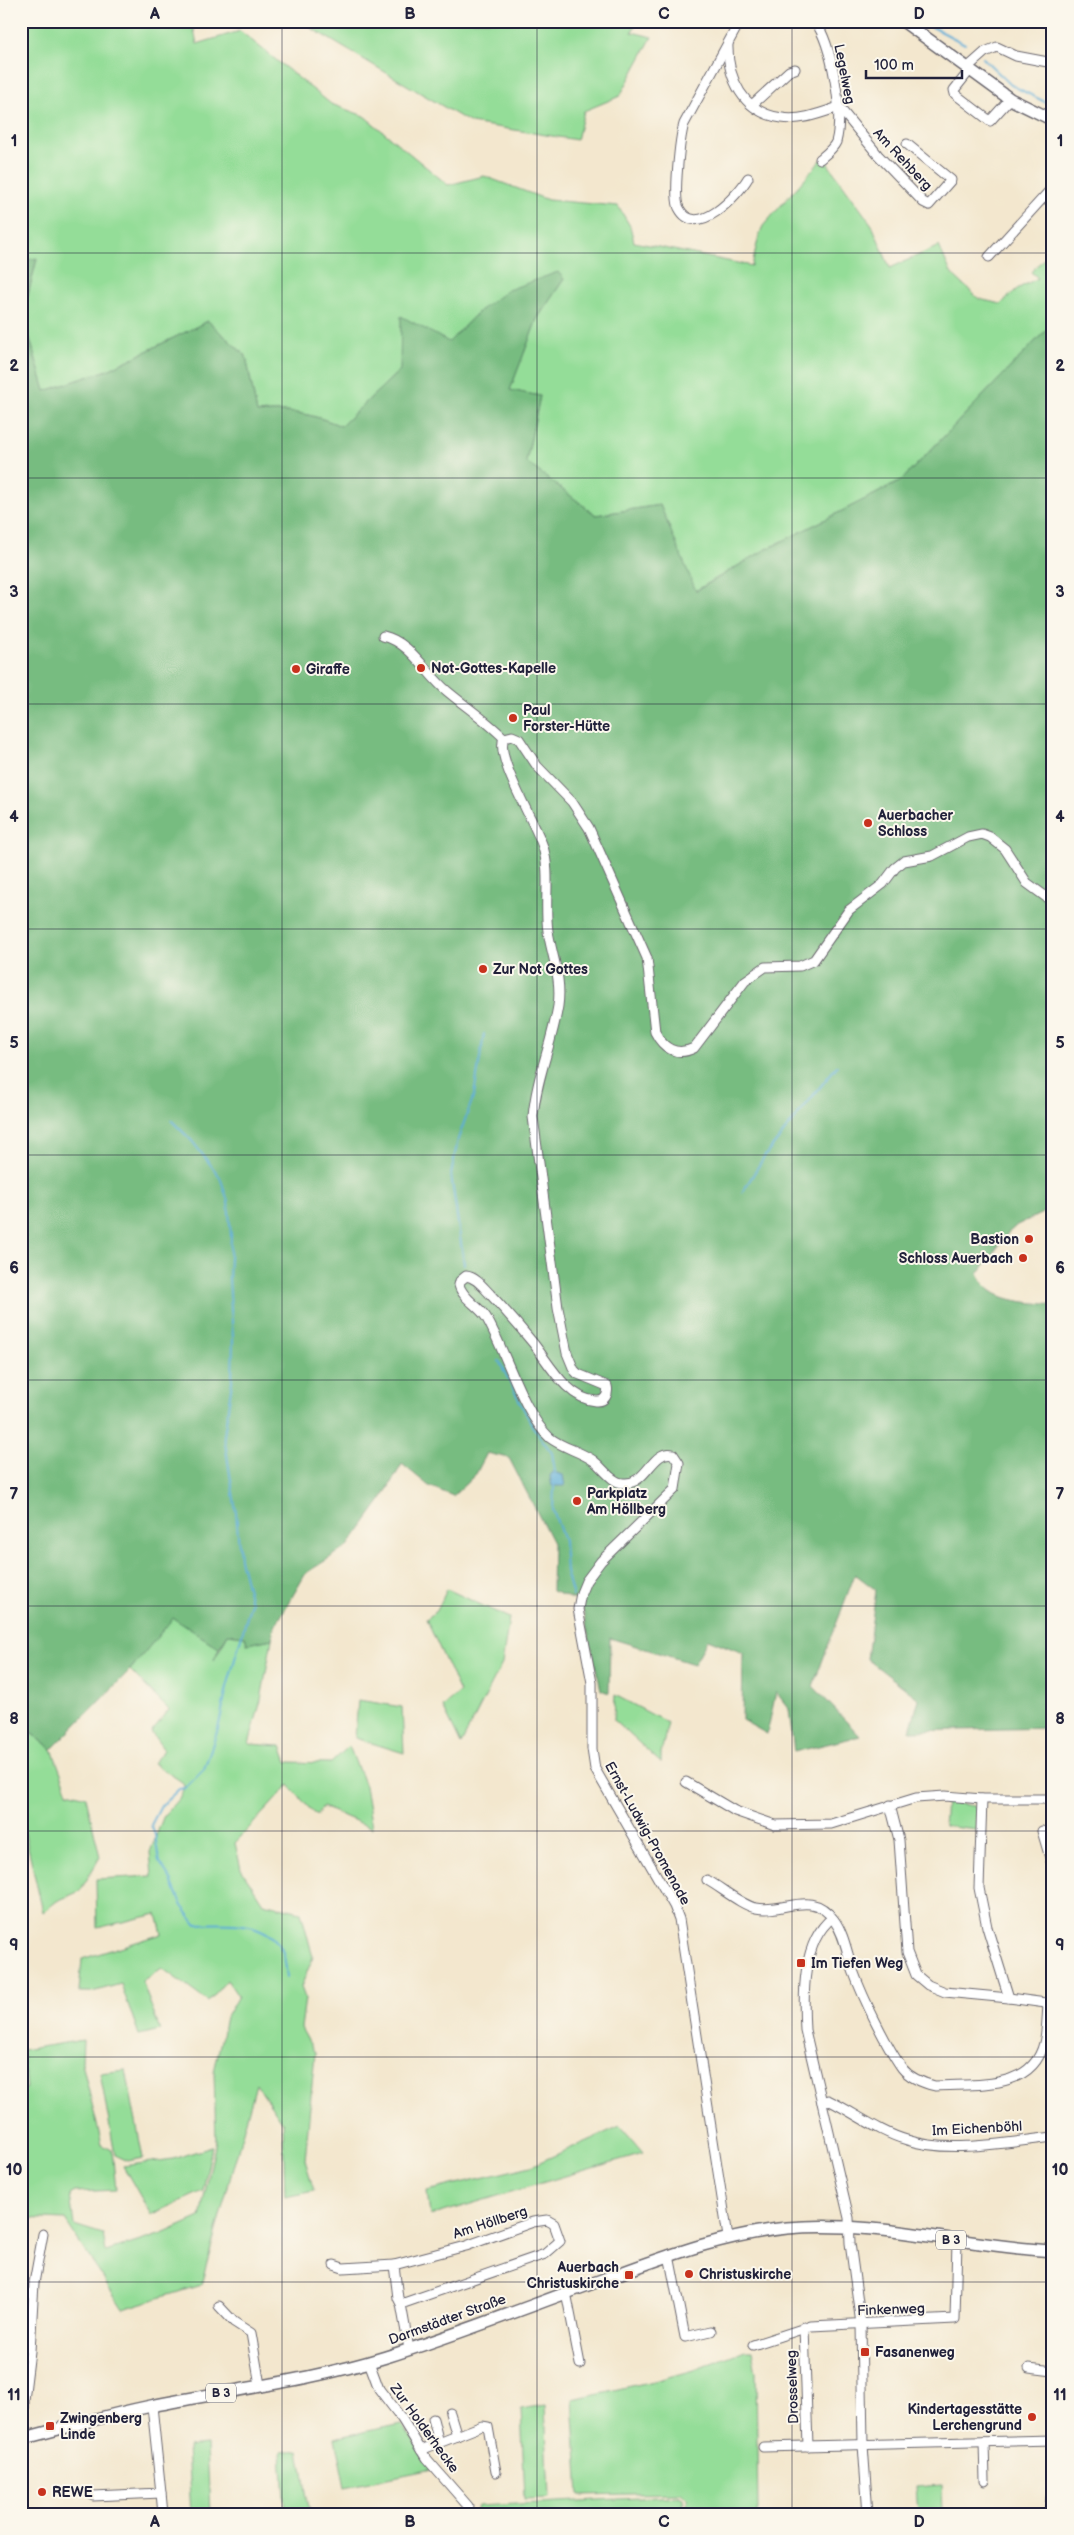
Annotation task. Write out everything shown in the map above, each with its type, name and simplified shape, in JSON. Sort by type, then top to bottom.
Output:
[{"type":"main road","points":[[903,21],[1010,100],[1053,120]]},
{"type":"main road","name":"Darmstädter Straße","points":[[260,2386],[369,2362],[669,2255],[728,2237],[788,2228],[849,2227],[1053,2251]]},
{"type":"main road","name":"B 3","points":[[23,2438],[152,2406],[260,2386]]},
{"type":"street","points":[[740,21],[688,115],[680,136],[676,200],[680,211],[691,219],[706,217],[728,205],[748,178]]},
{"type":"street","name":"Legelweg","points":[[815,21],[822,34],[828,55],[839,108],[835,144],[820,159]]},
{"type":"street","points":[[728,41],[728,68],[734,85],[752,105],[770,115],[782,118],[814,115],[839,108]]},
{"type":"street","points":[[1010,100],[990,121],[955,94],[954,90],[968,69],[985,52],[997,47],[1016,56],[1053,63]]},
{"type":"street","points":[[714,67],[728,68]]},
{"type":"street","points":[[752,105],[789,70],[795,69]]},
{"type":"street","name":"Am Rehberg","points":[[839,108],[878,155],[923,202],[929,205],[951,180],[907,144]]},
{"type":"street","points":[[989,257],[1053,187]]},
{"type":"street","points":[[383,636],[400,642],[447,691],[488,722],[504,738],[512,736],[519,739],[537,766],[572,802],[589,828],[644,947],[650,970],[655,1032],[659,1040],[670,1050],[682,1052],[694,1048],[745,981],[759,970],[772,966],[800,966],[814,960],[849,910],[870,894],[893,873],[895,868],[904,862],[932,856],[968,837],[982,834],[990,837],[1005,849],[1027,883],[1053,902]]},
{"type":"street","name":"Ernst-Ludwig-Promenade","points":[[504,738],[502,746],[506,760],[520,800],[543,845],[546,858],[548,931],[560,982],[552,1030],[537,1088],[533,1123],[544,1193],[558,1308],[567,1353],[574,1370],[584,1377],[604,1383],[608,1391],[605,1398],[600,1401],[591,1400],[565,1384],[509,1315],[475,1279],[466,1276],[460,1281],[460,1290],[481,1310],[537,1421],[557,1443],[586,1456],[613,1479],[623,1483],[634,1482],[643,1476],[659,1457],[666,1453],[673,1454],[679,1463],[675,1489],[597,1565],[583,1587],[578,1609],[592,1683],[592,1749],[595,1769],[674,1906],[679,1919],[728,2237]]},
{"type":"street","points":[[686,1782],[735,1811],[775,1826],[831,1824],[916,1798],[945,1796],[982,1799],[1053,1799]]},
{"type":"street","points":[[982,1799],[979,1888],[987,1927],[1009,1998]]},
{"type":"street","points":[[707,1880],[755,1908],[769,1909],[797,1903],[810,1903],[824,1909],[840,1929],[854,1974],[903,2069],[925,2084],[935,2086],[1009,2081],[1021,2075],[1037,2061],[1044,2043],[1050,2004],[945,1992],[923,1982],[911,1967],[907,1952],[899,1840],[890,1805]]},
{"type":"street","points":[[1042,1831],[1053,1868]]},
{"type":"street","points":[[832,1918],[823,1925],[809,1957],[803,2002],[805,2030],[844,2191],[849,2227],[861,2324],[863,2445],[868,2514]]},
{"type":"street","name":"Im Eichenböhl","points":[[822,2102],[828,2100],[896,2137],[928,2144],[947,2146],[1053,2136]]},
{"type":"street","name":"Am Höllberg","points":[[334,2264],[343,2268],[394,2265],[466,2246],[533,2222],[551,2221],[554,2224],[560,2241],[545,2254],[401,2304]]},
{"type":"street","points":[[23,2438],[26,2352],[42,2234]]},
{"type":"street","name":"Finkenweg","points":[[753,2345],[804,2327],[955,2319],[957,2241]]},
{"type":"street","points":[[669,2255],[685,2338],[711,2331]]},
{"type":"street","points":[[394,2265],[398,2298],[401,2304],[409,2349]]},
{"type":"street","points":[[566,2292],[580,2364]]},
{"type":"street","points":[[220,2306],[234,2322],[251,2333],[260,2386]]},
{"type":"street","name":"Drosselweg","points":[[804,2327],[808,2446]]},
{"type":"street","name":"Zur Holderhecke","points":[[369,2362],[379,2389],[402,2419],[421,2450],[468,2506]]},
{"type":"street","points":[[1029,2368],[1053,2371]]},
{"type":"street","points":[[152,2406],[163,2514]]},
{"type":"street","points":[[450,2413],[457,2436]]},
{"type":"street","points":[[432,2419],[439,2443]]},
{"type":"street","points":[[421,2450],[482,2426],[488,2427],[496,2472]]},
{"type":"street","points":[[763,2447],[1053,2440]]},
{"type":"street","points":[[984,2442],[986,2481]]},
{"type":"street","points":[[1048,2513],[1053,2483]]},
{"type":"street","points":[[93,2496],[161,2493]]},
{"type":"green space","points":[[21,21],[210,21],[193,25],[197,44],[240,31],[331,104],[364,116],[448,185],[484,176],[548,200],[618,206],[630,226],[634,242],[752,266],[763,226],[821,160],[825,160],[872,225],[890,268],[939,246],[951,273],[979,299],[1001,304],[1017,289],[1038,278],[1031,272],[1053,249],[1053,323],[901,481],[763,551],[695,591],[660,505],[596,515],[526,462],[540,396],[510,390],[537,319],[564,279],[479,311],[449,342],[400,370],[341,426],[300,414],[280,412],[257,413],[246,356],[208,321],[108,370],[45,391],[23,315],[37,259],[21,261]]},
{"type":"green space","points":[[299,21],[637,21],[632,32],[652,37],[620,96],[584,111],[577,140],[471,123]]},
{"type":"green space","points":[[37,258],[23,315],[45,391],[108,370],[208,321],[246,356],[257,413],[280,412],[300,414],[341,426],[400,370],[401,316],[449,342],[479,311],[508,290],[558,272],[564,279],[537,319],[510,390],[540,396],[526,462],[596,515],[660,505],[696,591],[763,551],[901,481],[1053,323],[1053,1211],[1051,1209],[1017,1225],[1008,1233],[978,1274],[991,1291],[1000,1296],[1053,1305],[1053,1728],[910,1731],[919,1699],[867,1659],[876,1590],[855,1574],[813,1686],[860,1736],[794,1752],[789,1709],[776,1692],[767,1734],[742,1720],[743,1653],[708,1639],[694,1664],[610,1638],[609,1693],[601,1690],[581,1602],[552,1591],[553,1543],[509,1458],[487,1453],[476,1474],[453,1496],[429,1486],[402,1464],[382,1499],[348,1546],[306,1573],[274,1628],[272,1639],[247,1644],[245,1636],[228,1634],[219,1648],[173,1618],[130,1670],[52,1749],[21,1725],[21,261]]},
{"type":"green space","points":[[447,1589],[509,1618],[502,1664],[461,1744],[443,1707],[460,1692],[426,1619],[437,1611]]},
{"type":"green space","points":[[173,1617],[219,1648],[214,1660],[228,1634],[245,1636],[247,1644],[272,1639],[261,1700],[249,1744],[281,1746],[287,1762],[331,1763],[349,1746],[365,1786],[372,1828],[323,1807],[316,1816],[289,1785],[235,1843],[241,1869],[263,1903],[301,1912],[313,1957],[301,1987],[305,1998],[301,2028],[315,2053],[305,2160],[314,2191],[285,2197],[283,2123],[256,2084],[201,2285],[123,2309],[65,2220],[21,2218],[21,2090],[27,2088],[22,2050],[83,2040],[82,2063],[102,2145],[112,2150],[116,2190],[75,2192],[70,2195],[74,2225],[103,2234],[106,2252],[162,2234],[200,2217],[216,2141],[214,2072],[226,2017],[238,1996],[227,1980],[208,2002],[162,1968],[142,1981],[160,2030],[139,2035],[121,1984],[92,1992],[79,1992],[82,1959],[162,1934],[157,1914],[97,1928],[96,1879],[152,1876],[150,1852],[164,1815],[181,1796],[184,1786],[182,1782],[153,1763],[164,1750],[151,1732],[169,1710],[130,1670]]},
{"type":"green space","points":[[615,1695],[668,1723],[661,1753],[661,1763],[614,1720]]},
{"type":"green space","points":[[358,1700],[402,1707],[404,1753],[355,1738]]},
{"type":"green space","points":[[21,1725],[52,1749],[68,1792],[86,1797],[100,1857],[80,1891],[57,1901],[43,1912],[21,1817]]},
{"type":"green space","points":[[946,1802],[974,1806],[977,1810],[976,1830],[944,1826]]},
{"type":"green space","points":[[126,2070],[143,2158],[128,2161],[115,2155],[100,2073]]},
{"type":"green space","points":[[620,2126],[643,2153],[430,2216],[427,2191],[531,2166]]},
{"type":"green space","points":[[212,2147],[203,2191],[151,2215],[123,2166],[173,2159]]},
{"type":"green space","points":[[745,2350],[752,2350],[756,2373],[758,2514],[688,2514],[687,2498],[680,2493],[579,2495],[573,2399],[654,2381],[697,2369]]},
{"type":"green space","points":[[545,2405],[549,2498],[525,2499],[521,2409]]},
{"type":"green space","points":[[401,2424],[432,2469],[345,2487],[335,2438]]},
{"type":"green space","points":[[207,2445],[210,2514],[191,2514],[187,2447]]},
{"type":"green space","points":[[299,2450],[310,2514],[285,2514],[281,2452]]},
{"type":"green space","points":[[942,2485],[943,2514],[918,2514],[916,2487]]},
{"type":"green space","points":[[679,2496],[683,2499],[684,2514],[478,2514],[475,2511],[478,2506]]},
{"type":"water","points":[[553,1472],[563,1475],[565,1486],[552,1486],[550,1476]]},
{"type":"waterway","points":[[921,21],[965,44]]},
{"type":"waterway","points":[[983,58],[1011,85],[1053,106]]},
{"type":"waterway","points":[[464,1264],[451,1175],[458,1139],[474,1095],[484,1034]]},
{"type":"waterway","points":[[742,1193],[764,1157],[837,1066]]},
{"type":"waterway","points":[[172,1121],[192,1141],[220,1177],[228,1201],[231,1236],[229,1279],[233,1337],[232,1381],[224,1436],[236,1512],[240,1559],[251,1603],[227,1687],[218,1729],[204,1769],[185,1788],[179,1789],[161,1806],[151,1825],[155,1835],[159,1861],[170,1878],[182,1906],[196,1924],[244,1925],[266,1933],[275,1940],[282,1950],[287,1977]]},
{"type":"waterway","points":[[499,1361],[533,1427],[552,1453],[555,1472]]},
{"type":"waterway","points":[[554,1486],[553,1510],[564,1541],[566,1572],[573,1596]]},
{"type":"place","name":"Not-Gottes-Kapelle","points":[[421,668]]},
{"type":"place","name":"Giraffe","points":[[296,669]]},
{"type":"place","name":"Paul Forster-Hütte","points":[[513,718]]},
{"type":"place","name":"Auerbacher Schloss","points":[[868,823]]},
{"type":"place","name":"Zur Not Gottes","points":[[483,969]]},
{"type":"place","name":"Bastion","points":[[1029,1239]]},
{"type":"place","name":"Schloss Auerbach","points":[[1023,1258]]},
{"type":"place","name":"Parkplatz Am Höllberg","points":[[577,1501]]},
{"type":"place","name":"Im Tiefen Weg","points":[[801,1963]]},
{"type":"place","name":"Christuskirche","points":[[689,2274]]},
{"type":"place","name":"Auerbach Christuskirche","points":[[629,2275]]},
{"type":"place","name":"Fasanenweg","points":[[865,2352]]},
{"type":"place","name":"Kindertagesstätte Lerchengrund","points":[[1032,2417]]},
{"type":"place","name":"Zwingenberg Linde","points":[[50,2426]]},
{"type":"place","name":"REWE","points":[[42,2492]]}]
